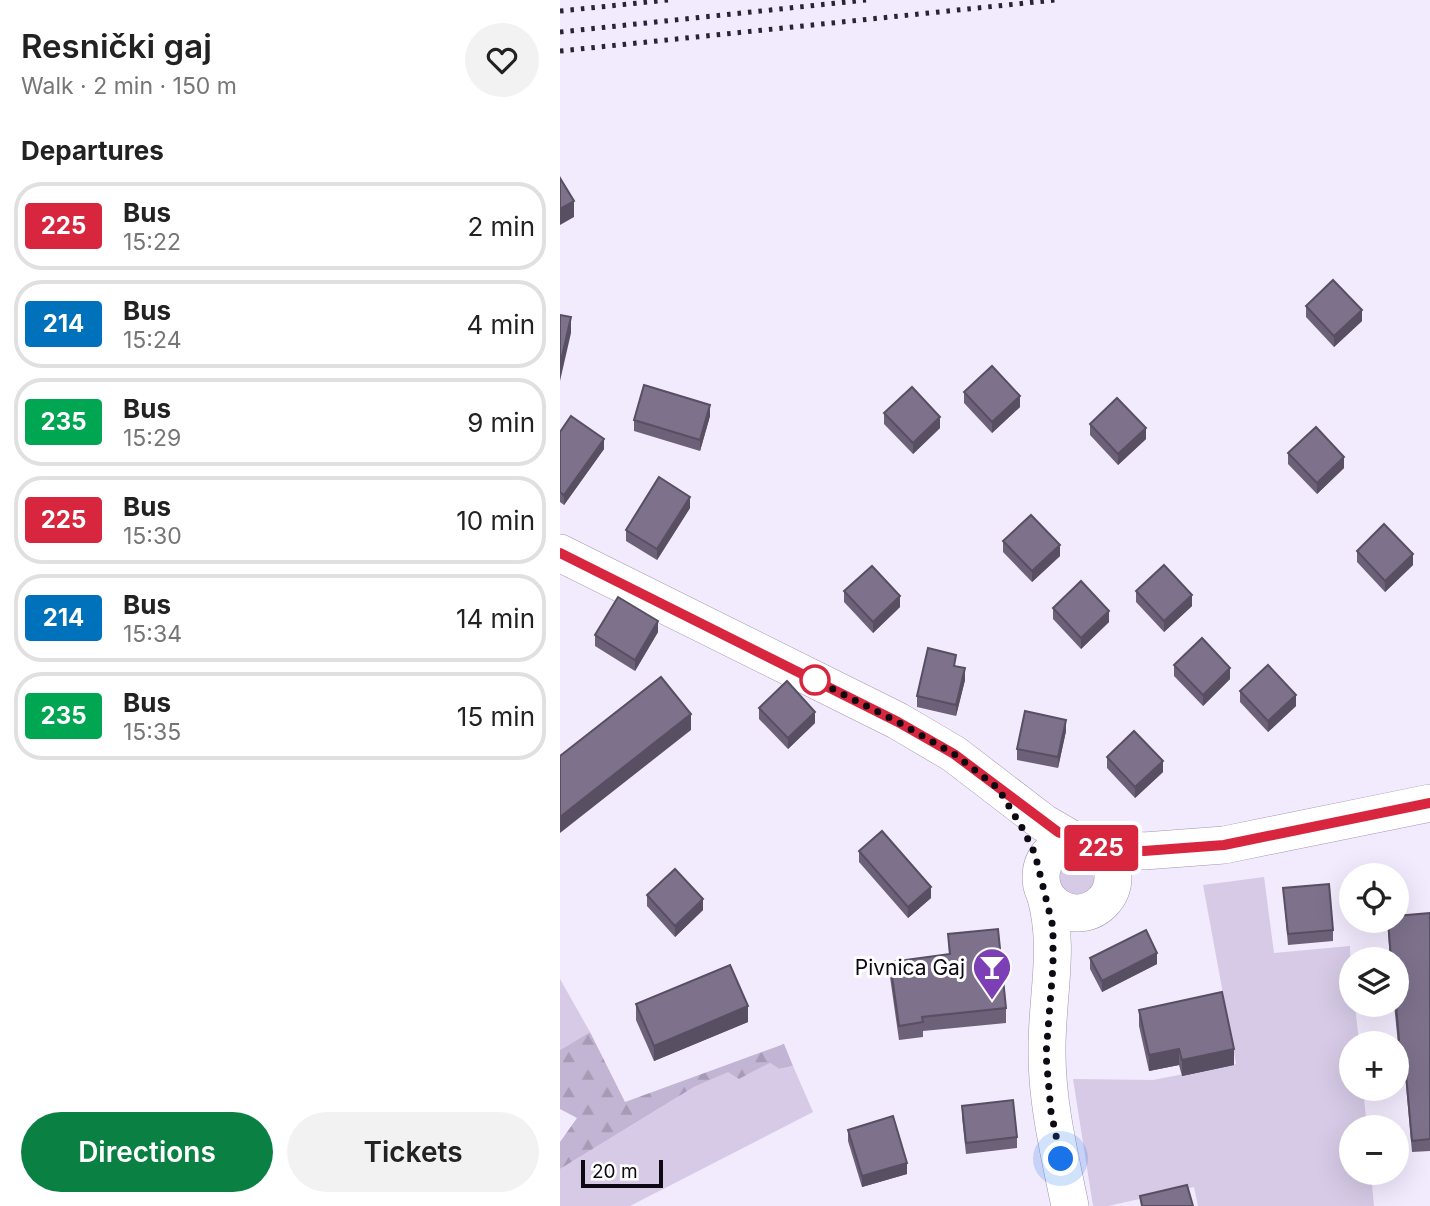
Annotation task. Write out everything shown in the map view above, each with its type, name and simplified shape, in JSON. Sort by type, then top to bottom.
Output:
[{"type":"street","points":[[560,553],[898,722],[954,754],[1044,823],[1086,844],[1111,863],[1113,886],[1070,936],[1053,966]]},
{"type":"street","points":[[998,788],[1035,854],[1053,927],[1053,966],[1046,1055],[1051,1112],[1070,1206]]},
{"type":"street","points":[[1224,845],[1142,876],[1082,914],[1065,912],[1049,902],[1043,885],[1042,865],[1054,849],[1086,844],[1144,851],[1224,845],[1430,803]]},
{"type":"shaded area","points":[[1076,861],[1089,869],[1095,881],[1094,891],[1078,898],[1062,892],[1056,877],[1061,866]]},
{"type":"shaded area","points":[[1264,877],[1274,953],[1339,947],[1339,1017],[1356,1017],[1358,1031],[1339,1031],[1339,1101],[1364,1101],[1366,1115],[1339,1115],[1339,1185],[1372,1185],[1374,1206],[1198,1206],[1194,1187],[1108,1206],[1093,1206],[1073,1079],[1153,1080],[1236,1064],[1203,885]]},
{"type":"shaded area","points":[[560,979],[590,1032],[560,1050]]},
{"type":"shaded area","points":[[770,1063],[779,1069],[793,1066],[813,1112],[630,1206],[560,1206],[560,1169],[694,1087],[729,1071],[739,1079]]},
{"type":"green space","points":[[590,1032],[625,1102],[784,1044],[793,1066],[779,1069],[770,1063],[739,1079],[728,1072],[694,1087],[560,1169],[560,1142],[577,1118],[560,1109],[560,1050]]},
{"type":"building","points":[[560,178],[574,201],[560,209]]},
{"type":"building","points":[[1333,280],[1362,310],[1334,336],[1306,306]]},
{"type":"building","points":[[560,315],[571,317],[560,365]]},
{"type":"building","points":[[992,366],[1020,396],[992,422],[964,392]]},
{"type":"building","points":[[644,385],[710,405],[700,440],[634,420]]},
{"type":"building","points":[[912,387],[940,417],[913,443],[884,413]]},
{"type":"building","points":[[1117,398],[1146,428],[1118,454],[1090,424]]},
{"type":"building","points":[[571,416],[604,439],[564,495],[560,492],[560,432]]},
{"type":"building","points":[[1316,427],[1344,457],[1317,483],[1288,453]]},
{"type":"building","points":[[659,477],[690,497],[657,549],[626,530]]},
{"type":"building","points":[[1031,515],[1060,545],[1032,571],[1003,541]]},
{"type":"building","points":[[1384,524],[1413,554],[1385,581],[1357,551]]},
{"type":"building","points":[[1164,565],[1192,595],[1164,621],[1136,591]]},
{"type":"building","points":[[872,566],[900,596],[873,622],[844,591]]},
{"type":"building","points":[[1081,581],[1109,611],[1081,638],[1053,608]]},
{"type":"building","points":[[618,597],[658,621],[635,660],[595,635]]},
{"type":"building","points":[[1202,638],[1230,668],[1203,695],[1174,665]]},
{"type":"building","points":[[928,648],[956,655],[954,666],[965,668],[956,705],[917,696]]},
{"type":"building","points":[[1268,665],[1296,695],[1268,721],[1240,691]]},
{"type":"building","points":[[661,677],[691,714],[560,817],[560,756]]},
{"type":"building","points":[[787,681],[815,712],[788,738],[759,708]]},
{"type":"building","points":[[1025,711],[1066,720],[1058,757],[1017,749]]},
{"type":"building","points":[[1134,731],[1163,761],[1135,787],[1107,757]]},
{"type":"building","points":[[882,831],[931,887],[908,907],[859,851]]},
{"type":"building","points":[[675,869],[703,899],[675,926],[647,895]]},
{"type":"building","points":[[1329,884],[1333,930],[1288,934],[1283,888]]},
{"type":"building","points":[[1430,913],[1430,1139],[1412,1141],[1408,1101],[1409,1031],[1398,1031],[1397,1017],[1409,1017],[1409,947],[1390,947],[1389,933],[1409,933],[1409,915]]},
{"type":"building","points":[[998,929],[1006,1008],[922,1017],[923,1022],[899,1026],[890,962],[950,954],[948,934]]},
{"type":"building","points":[[1146,930],[1157,953],[1102,981],[1090,958]]},
{"type":"building","points":[[730,965],[748,1006],[654,1046],[636,1004]]},
{"type":"building","points":[[1222,992],[1234,1049],[1182,1060],[1179,1049],[1149,1055],[1139,1010]]},
{"type":"building","points":[[1013,1100],[1017,1137],[966,1143],[962,1106]]},
{"type":"building","points":[[893,1116],[907,1163],[862,1176],[848,1130]]},
{"type":"building","points":[[1187,1185],[1193,1206],[1142,1206],[1140,1196]]},
{"type":"railway","points":[[560,11],[668,0]]},
{"type":"railway","points":[[560,32],[866,0]]},
{"type":"railway","points":[[560,51],[1055,0]]},
{"type":"bus line","name":"225","points":[[560,553],[898,722],[954,754],[1044,823],[1076,841],[1115,850],[1144,851],[1224,845],[1430,803]]},
{"type":"place","name":"Pivnica Gaj","points":[[992,1001]]},
{"type":"route","points":[[815,680],[807,676],[954,754],[998,788],[1024,831],[1035,854],[1053,927],[1053,966],[1046,1055],[1051,1112],[1061,1159]]}]
